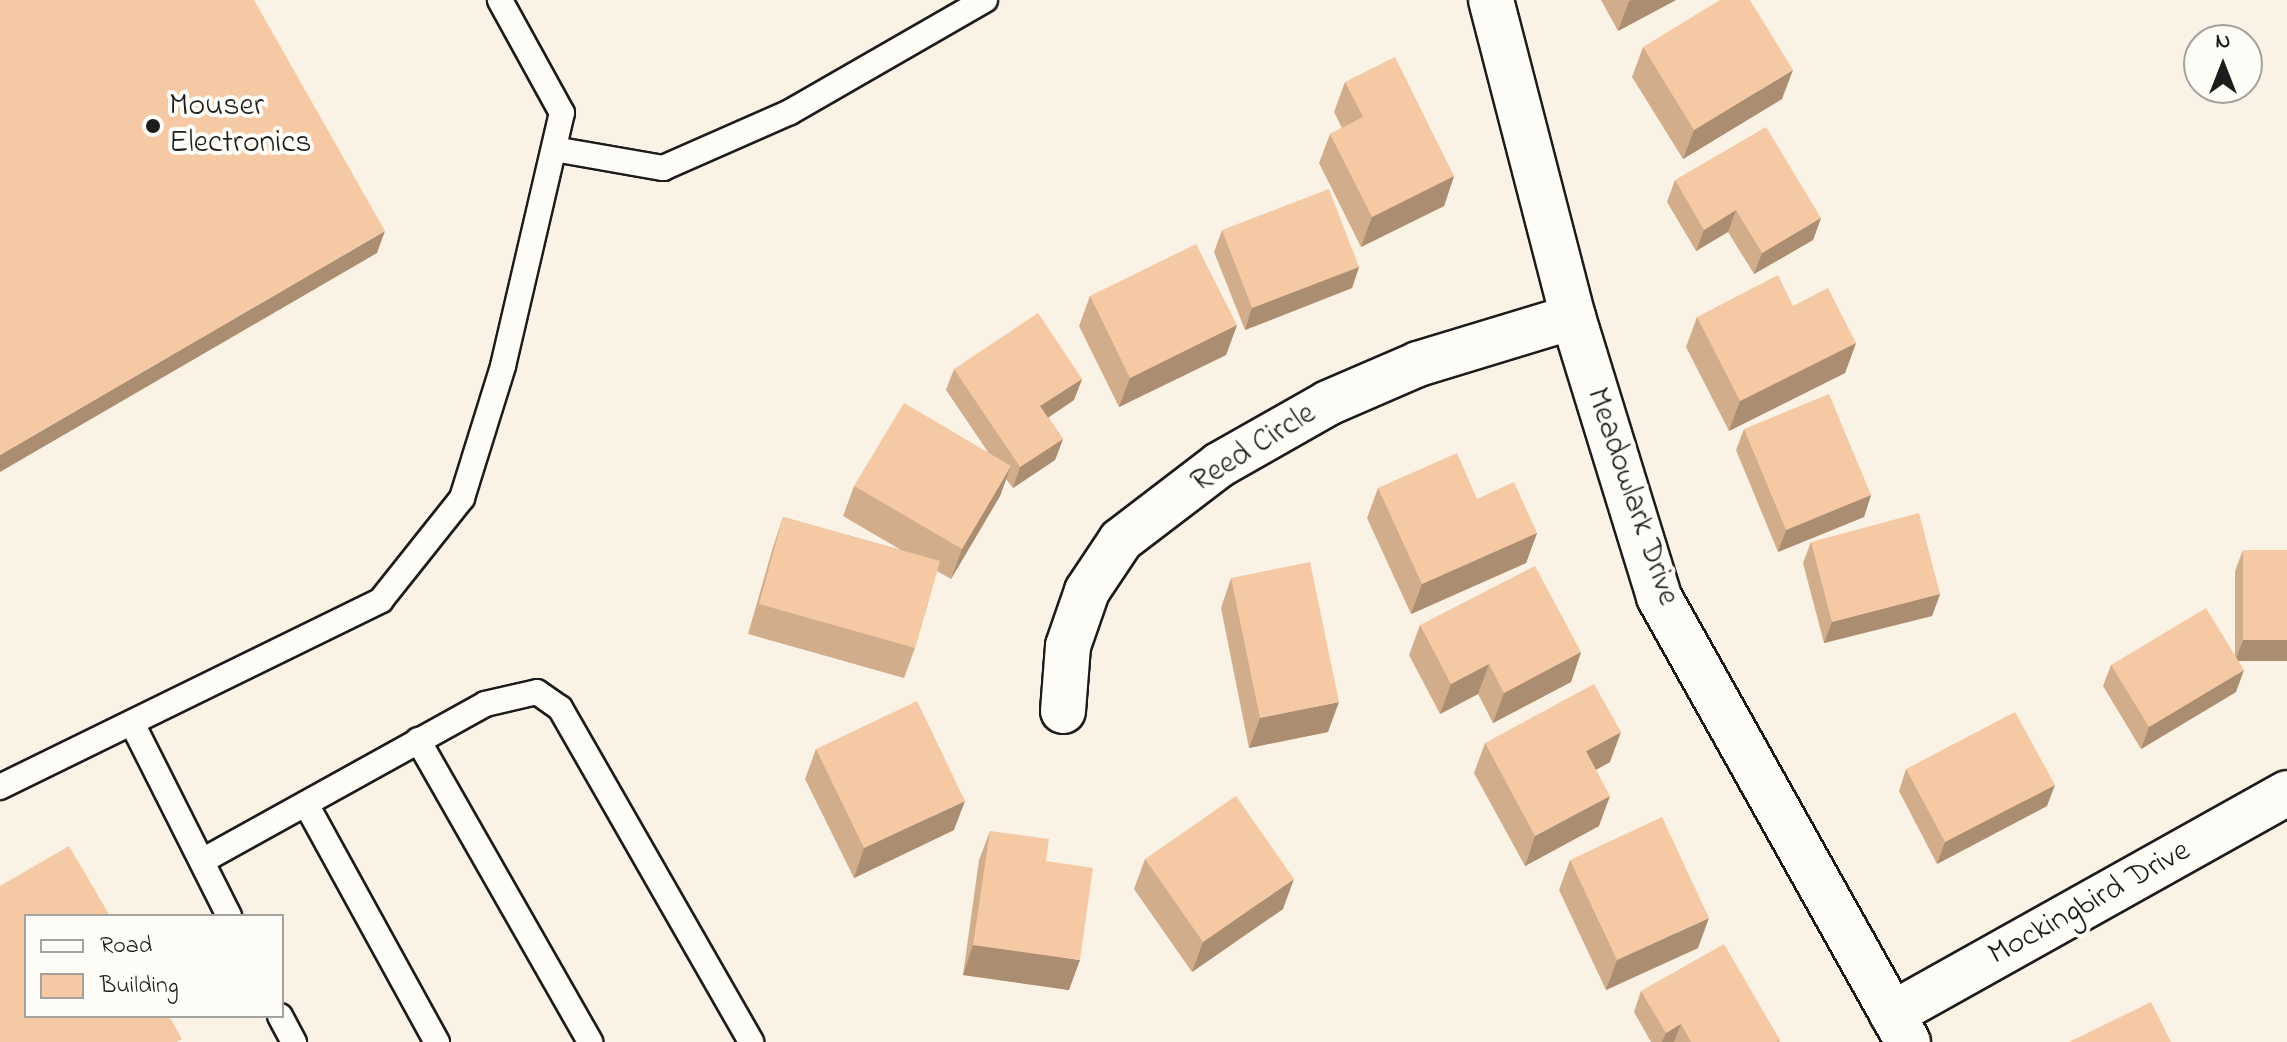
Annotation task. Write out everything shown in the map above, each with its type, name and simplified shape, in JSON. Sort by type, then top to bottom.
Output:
[{"type":"street","name":"Meadowlark Drive","points":[[1491,0],[1573,317],[1659,597],[1900,1028]]},
{"type":"street","name":"Reed Circle","points":[[1063,711],[1068,646],[1087,591],[1133,531],[1219,465],[1328,403],[1418,364],[1573,317]]},
{"type":"street","name":"Mockingbird Drive","points":[[1900,1028],[2287,793]]},
{"type":"lane","points":[[0,787],[381,600],[462,498],[503,366],[562,113],[500,0]]},
{"type":"lane","points":[[554,149],[663,168],[790,112],[985,0]]},
{"type":"lane","points":[[202,861],[485,704],[537,692],[560,708],[751,1042]]},
{"type":"lane","points":[[132,723],[228,914]]},
{"type":"lane","points":[[418,740],[590,1042]]},
{"type":"lane","points":[[306,804],[437,1042]]},
{"type":"lane","points":[[281,1018],[294,1042]]},
{"type":"building","name":"Mouser Electronics","points":[[0,0],[254,0],[385,231],[0,455]]},
{"type":"building","points":[[1720,0],[1750,0],[1793,70],[1694,130],[1643,47]]},
{"type":"building","points":[[1395,57],[1454,176],[1372,217],[1330,134],[1363,117],[1345,82]]},
{"type":"building","points":[[1766,127],[1821,218],[1762,253],[1736,210],[1704,230],[1675,180]]},
{"type":"building","points":[[1329,189],[1359,267],[1252,308],[1222,230]]},
{"type":"building","points":[[1196,244],[1237,325],[1130,378],[1090,296]]},
{"type":"building","points":[[1778,275],[1793,306],[1828,288],[1856,343],[1740,401],[1697,317]]},
{"type":"building","points":[[1038,313],[1082,379],[1040,406],[1063,439],[1020,467],[954,369]]},
{"type":"building","points":[[1829,394],[1871,495],[1786,530],[1744,429]]},
{"type":"building","points":[[904,403],[1011,466],[962,549],[854,486]]},
{"type":"building","points":[[1457,453],[1477,499],[1514,482],[1537,533],[1422,584],[1378,488]]},
{"type":"building","points":[[1919,513],[1940,594],[1832,622],[1811,542]]},
{"type":"building","points":[[783,517],[940,561],[915,648],[759,604]]},
{"type":"building","points":[[2243,550],[2287,550],[2287,640],[2243,640]]},
{"type":"building","points":[[1310,562],[1339,702],[1260,718],[1231,578]]},
{"type":"building","points":[[1535,566],[1581,652],[1504,693],[1489,664],[1451,684],[1420,625]]},
{"type":"building","points":[[2206,608],[2244,670],[2149,727],[2111,665]]},
{"type":"building","points":[[1594,684],[1621,732],[1586,751],[1610,796],[1535,836],[1485,743]]},
{"type":"building","points":[[917,701],[965,801],[864,848],[816,749]]},
{"type":"building","points":[[2015,712],[2055,785],[1945,842],[1906,769]]},
{"type":"building","points":[[1236,796],[1294,879],[1203,942],[1145,859]]},
{"type":"building","points":[[1662,817],[1709,918],[1617,960],[1570,860]]},
{"type":"building","points":[[990,831],[1049,839],[1046,861],[1093,868],[1080,960],[973,945]]},
{"type":"building","points":[[69,846],[109,914],[24,914],[24,1018],[170,1018],[182,1039],[176,1042],[0,1042],[0,886]]},
{"type":"building","points":[[1724,944],[1780,1040],[1691,1042],[1681,1024],[1666,1033],[1641,991]]},
{"type":"building","points":[[2151,1002],[2171,1042],[2069,1042]]},
{"type":"place","name":"Mouser Electronics","points":[[153,126]]}]
